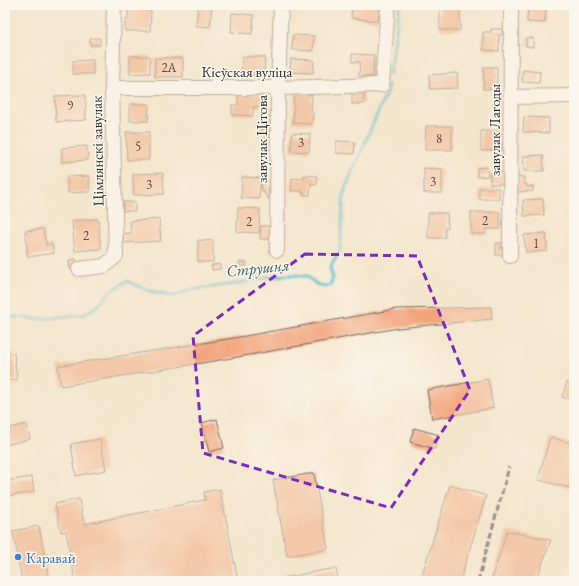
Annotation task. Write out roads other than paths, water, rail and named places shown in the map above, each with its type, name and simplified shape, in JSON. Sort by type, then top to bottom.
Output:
[{"type":"street","name":"Цімлянскі завулак","points":[[79,269],[104,266],[116,256],[112,88],[114,5]]},
{"type":"street","name":"завулак Цітова","points":[[277,250],[278,88],[281,5]]},
{"type":"street","name":"Кіеўская вуліца","points":[[112,88],[278,88],[382,85],[388,5]]},
{"type":"street","name":"завулак Лагоды","points":[[510,256],[511,5]]},
{"type":"street","points":[[511,97],[574,96]]},
{"type":"waterway","name":"Струшня","points":[[389,75],[400,5]]},
{"type":"waterway","name":"Струшня","points":[[5,318],[16,317],[37,319],[83,315],[98,306],[109,292],[127,281],[150,291],[173,296],[189,290],[236,284],[267,277],[290,275],[307,276],[316,284],[325,287],[330,285],[333,278],[330,268],[340,250],[344,192],[387,91],[388,85]]},
{"type":"railway","points":[[478,581],[509,467]]},
{"type":"place","name":"Каравай","points":[[18,557]]}]
